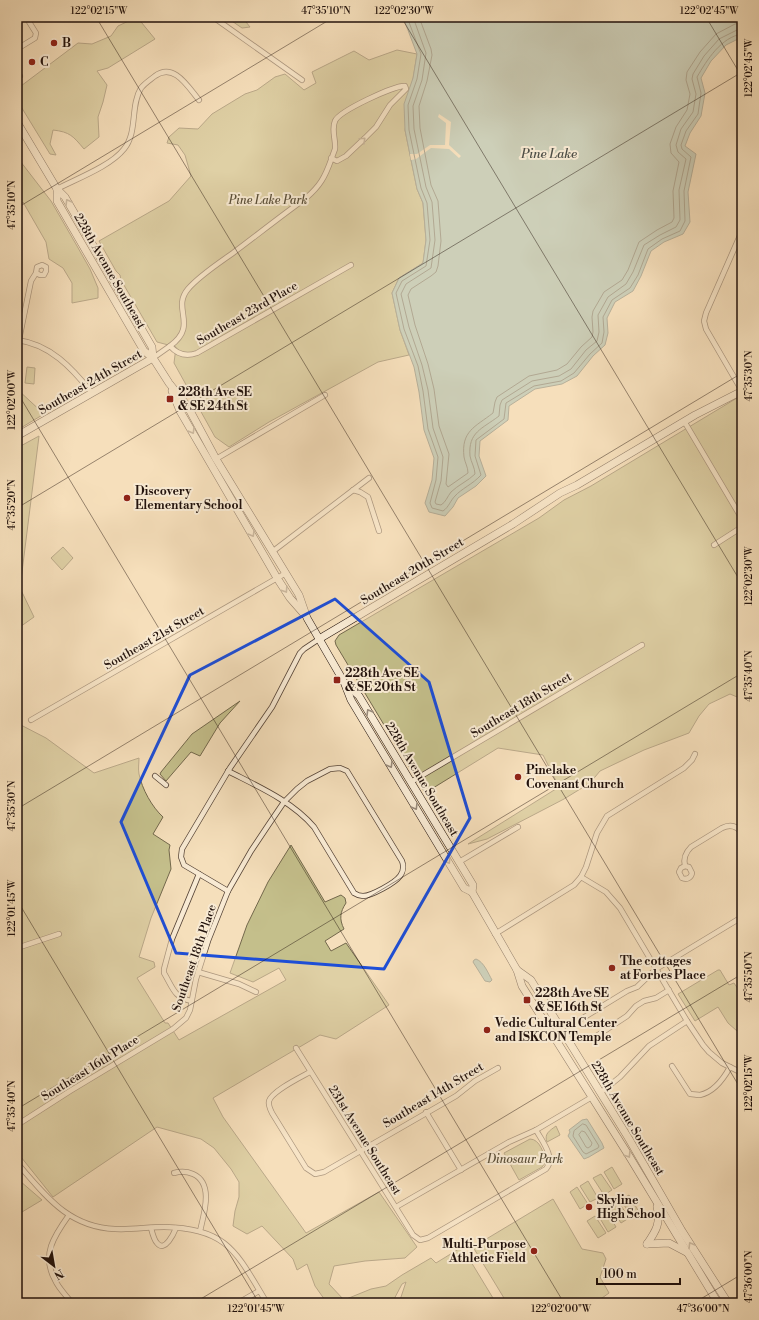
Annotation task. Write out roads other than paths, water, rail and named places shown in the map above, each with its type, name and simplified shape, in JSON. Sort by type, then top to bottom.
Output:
[{"type":"main road","name":"228th Avenue Southeast","points":[[17,122],[57,189],[65,196],[152,347],[153,358]]},
{"type":"main road","name":"228th Avenue Southeast","points":[[57,189],[57,201],[144,351],[153,358],[169,384],[188,407],[216,458],[286,573],[298,595],[307,618],[344,682],[351,700],[464,888],[472,892]]},
{"type":"main road","points":[[85,249],[93,245]]},
{"type":"main road","name":"Southeast 24th Street","points":[[17,436],[153,358]]},
{"type":"main road","name":"228th Avenue Southeast","points":[[169,384],[180,411],[277,578],[290,598],[307,618]]},
{"type":"main road","name":"Southeast 20th Street","points":[[319,639],[513,524],[560,492],[592,476],[684,421],[742,391]]},
{"type":"main road","points":[[232,500],[238,504],[256,525]]},
{"type":"main road","name":"228th Avenue Southeast","points":[[344,682],[359,696],[411,782],[472,885],[472,892],[495,934],[518,970],[522,986],[718,1303]]},
{"type":"main road","name":"228th Avenue Southeast","points":[[518,970],[531,980],[629,1139],[682,1230],[728,1303]]},
{"type":"main road","points":[[577,1074],[583,1074],[593,1089],[600,1092],[601,1103],[612,1120],[613,1131]]},
{"type":"main road","points":[[655,1200],[658,1214],[658,1224],[655,1232],[647,1244],[669,1243],[686,1252]]},
{"type":"street","points":[[17,49],[35,38],[36,33],[26,17]]},
{"type":"street","points":[[213,17],[302,80]]},
{"type":"street","points":[[57,189],[110,161],[120,153],[128,143],[130,137],[141,89],[157,75],[167,71],[172,72],[178,76],[199,100]]},
{"type":"street","points":[[17,72],[20,76]]},
{"type":"street","points":[[153,358],[179,339],[183,332],[184,322],[181,301],[188,288],[315,190],[321,183],[335,148],[333,129],[336,120],[341,115],[371,98],[398,86],[405,86],[406,89],[390,105],[376,126],[365,138],[346,156],[337,161],[332,158]]},
{"type":"street","points":[[742,231],[706,313],[704,321],[706,328],[742,391]]},
{"type":"street","name":"Southeast 23rd Place","points":[[170,346],[178,353],[188,355],[197,353],[351,265]]},
{"type":"street","points":[[36,273],[31,281],[18,340],[42,348],[63,361],[72,369],[92,393]]},
{"type":"street","points":[[216,458],[325,395]]},
{"type":"street","points":[[684,421],[742,519]]},
{"type":"street","points":[[272,552],[369,478]]},
{"type":"street","points":[[353,490],[368,497],[379,531]]},
{"type":"street","points":[[714,545],[742,527]]},
{"type":"street","name":"Southeast 21st Street","points":[[31,720],[286,573]]},
{"type":"street","name":"Southeast 20th Street","points":[[199,874],[184,865],[181,857],[182,849],[228,771],[272,707],[300,653],[319,639]]},
{"type":"street","name":"Southeast 18th Street","points":[[411,782],[642,645]]},
{"type":"street","points":[[495,934],[566,891],[581,877],[590,857],[597,833],[607,816],[684,768],[692,760],[695,754]]},
{"type":"street","name":"Southeast 18th Place","points":[[173,1028],[186,1018],[190,1010],[198,972],[208,941],[228,891],[251,851],[284,802],[307,781],[326,771],[337,768],[346,769],[352,776],[402,861],[403,869],[401,875],[396,880],[370,895],[359,896],[354,893],[314,827],[307,818],[284,802]]},
{"type":"street","points":[[228,771],[284,802]]},
{"type":"street","points":[[155,776],[166,785]]},
{"type":"street","points":[[684,866],[685,855],[691,847],[722,828],[730,826],[739,829],[742,833]]},
{"type":"street","points":[[459,862],[518,827]]},
{"type":"street","points":[[192,1001],[183,999],[179,996],[164,973],[172,939],[199,874],[228,891]]},
{"type":"street","points":[[581,877],[599,886],[620,908],[687,1021],[709,1052],[722,1063],[742,1073]]},
{"type":"street","points":[[578,1021],[627,991],[637,988],[656,969],[742,917]]},
{"type":"street","points":[[17,948],[59,934]]},
{"type":"street","points":[[198,972],[239,984],[256,992]]},
{"type":"street","points":[[595,1037],[627,1016],[636,1006],[644,1001],[656,998],[669,990]]},
{"type":"street","points":[[600,1092],[620,1077],[649,1046],[687,1021]]},
{"type":"street","name":"Southeast 16th Place","points":[[17,1125],[173,1028]]},
{"type":"street","name":"231st Avenue Southeast","points":[[296,1048],[414,1235],[420,1240],[428,1238],[546,1169],[550,1162],[549,1154],[536,1130]]},
{"type":"street","points":[[672,1066],[690,1094],[701,1095],[712,1089],[723,1080],[730,1067]]},
{"type":"street","name":"Southeast 14th Street","points":[[310,1072],[274,1093],[270,1100],[270,1108],[306,1168],[315,1174],[324,1172],[456,1096],[470,1084],[498,1068]]},
{"type":"street","points":[[396,1207],[508,1142],[536,1130],[592,1097]]},
{"type":"street","points":[[426,1112],[461,1170]]},
{"type":"street","points":[[17,1163],[47,1197],[69,1215],[84,1223],[108,1229],[187,1228],[200,1231],[216,1238],[231,1248],[243,1263],[267,1303]]},
{"type":"street","points":[[174,1173],[191,1173],[196,1175],[203,1183],[206,1204],[200,1231]]},
{"type":"street","points":[[69,1215],[55,1236],[49,1256],[53,1276],[72,1303]]},
{"type":"street","points":[[151,1228],[156,1243],[163,1246],[168,1243],[176,1228]]},
{"type":"street","points":[[238,1303],[259,1291]]},
{"type":"water","name":"Pine Lake","points":[[403,17],[742,17],[742,37],[726,45],[711,61],[701,78],[705,93],[701,116],[690,133],[685,146],[696,154],[688,192],[690,222],[683,234],[664,242],[651,251],[633,291],[615,302],[607,318],[608,333],[605,345],[593,356],[577,376],[562,384],[535,389],[509,406],[508,420],[480,441],[479,456],[486,476],[476,486],[458,498],[453,507],[445,516],[429,512],[425,503],[432,480],[434,458],[424,430],[414,367],[400,330],[392,293],[399,278],[423,263],[426,240],[423,203],[417,189],[405,130],[404,104],[413,78],[417,54]]},
{"type":"water","points":[[476,959],[479,960],[486,968],[492,980],[490,982],[485,981],[473,962]]},
{"type":"water","points":[[587,1119],[604,1148],[584,1159],[568,1136],[570,1132],[569,1130],[582,1120]]},
{"type":"place","name":"B","points":[[54,43]]},
{"type":"place","name":"C","points":[[32,62]]},
{"type":"place","name":"228th Ave SE & SE 24th St","points":[[170,399]]},
{"type":"place","name":"Discovery Elementary School","points":[[127,498]]},
{"type":"place","name":"228th Ave SE & SE 20th St","points":[[337,680]]},
{"type":"place","name":"Pinelake Covenant Church","points":[[518,777]]},
{"type":"place","name":"The cottages at Forbes Place","points":[[612,968]]},
{"type":"place","name":"228th Ave SE & SE 16th St","points":[[527,1000]]},
{"type":"place","name":"Vedic Cultural Center and ISKCON Temple","points":[[487,1030]]},
{"type":"place","name":"Skyline High School","points":[[589,1207]]},
{"type":"place","name":"Multi-Purpose Athletic Field","points":[[534,1251]]},
{"type":"park label","name":"Pine Lake Park","points":[[268,200]]},
{"type":"park label","name":"Dinosaur Park","points":[[525,1159]]}]
